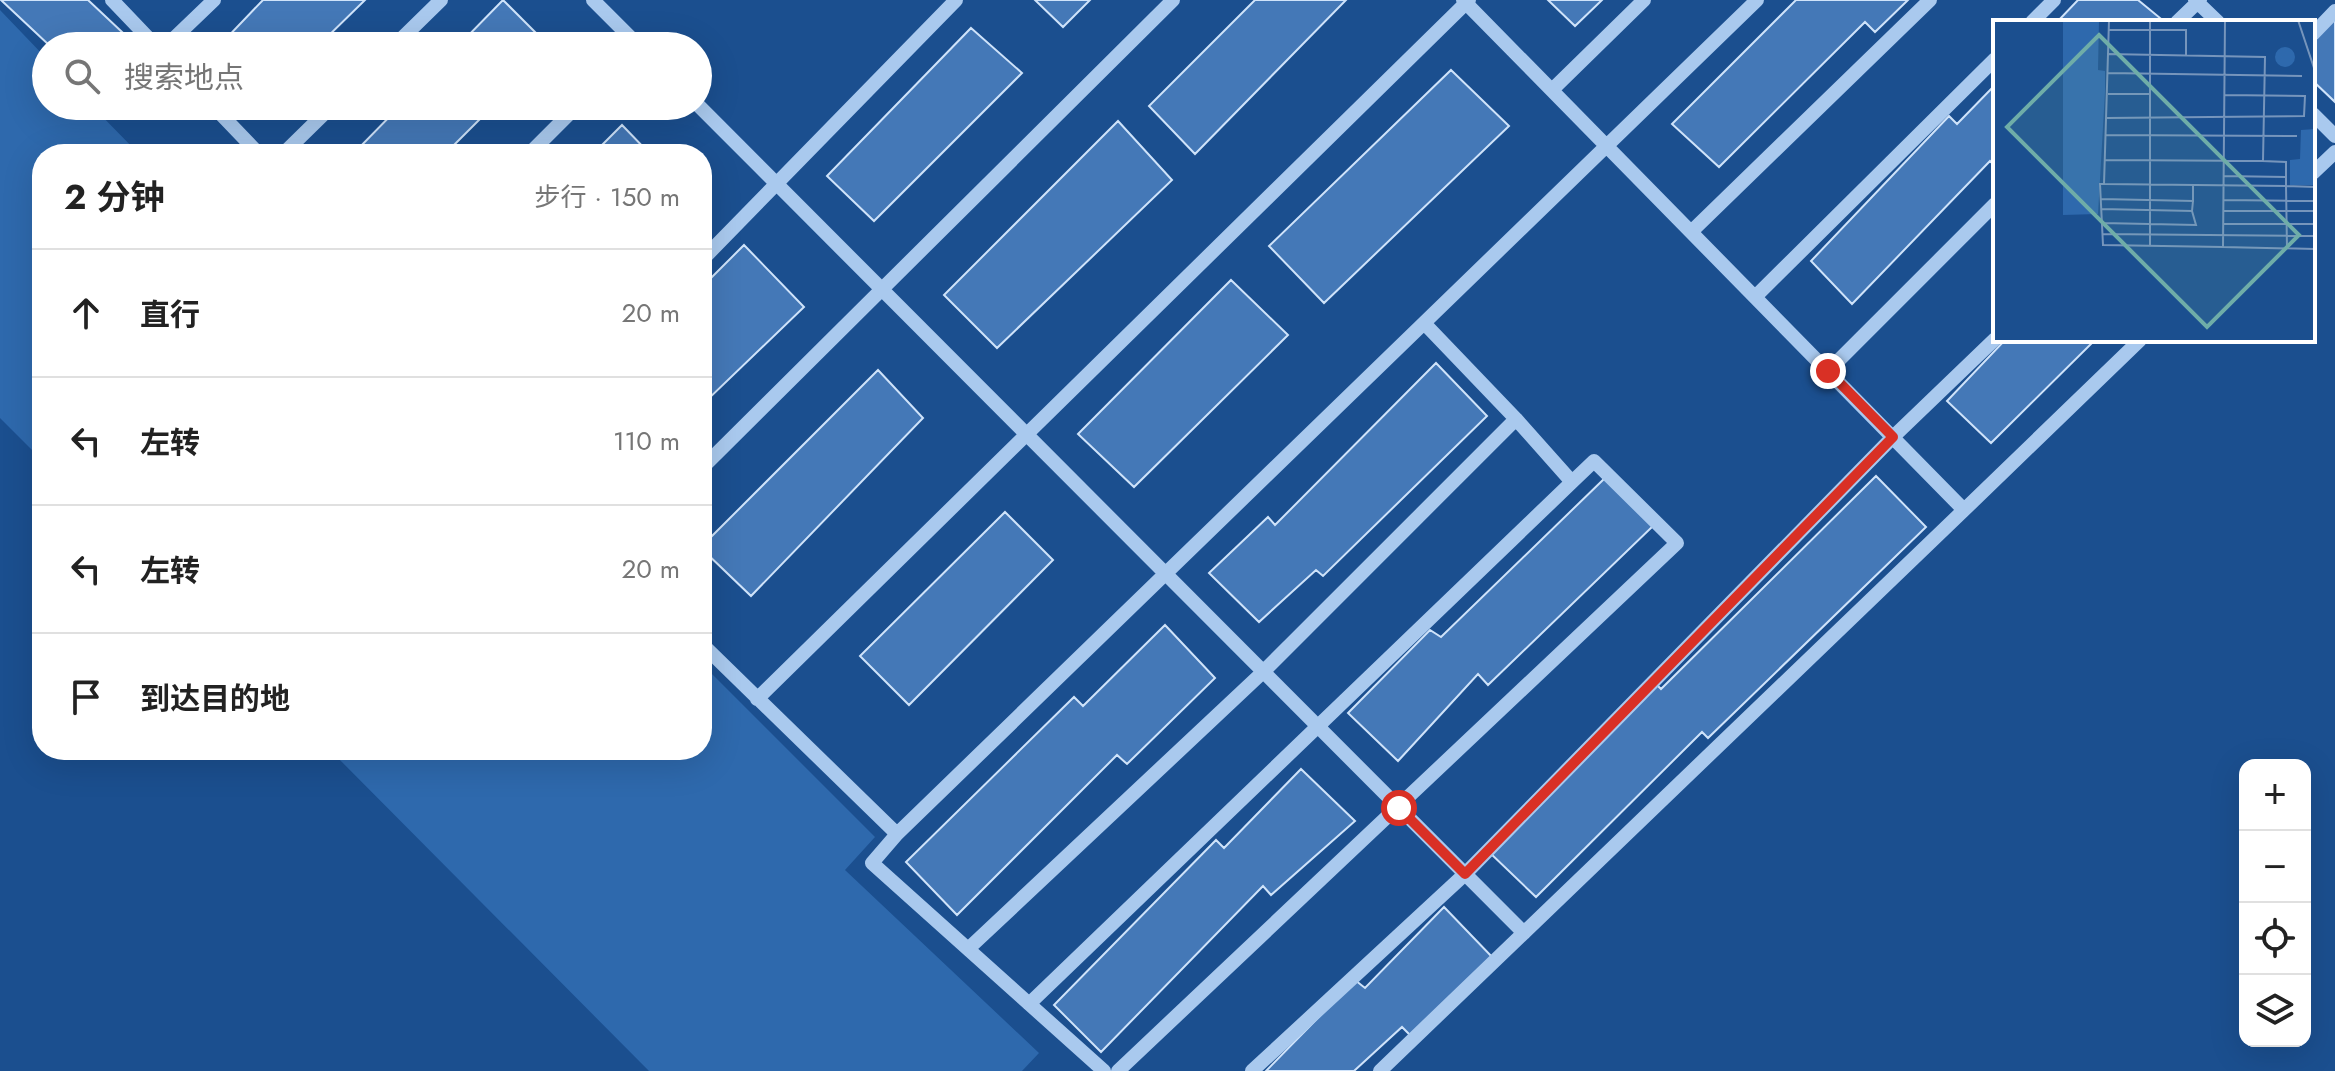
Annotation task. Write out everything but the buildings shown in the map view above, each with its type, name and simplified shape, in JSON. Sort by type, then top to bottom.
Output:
[{"type":"street","points":[[112,0],[143,32]]},
{"type":"street","points":[[181,32],[214,0]]},
{"type":"street","points":[[408,32],[441,0]]},
{"type":"street","points":[[593,0],[624,32]]},
{"type":"street","points":[[712,250],[956,0]]},
{"type":"street","points":[[712,458],[1173,0]]},
{"type":"street","points":[[1552,90],[1644,0]]},
{"type":"street","points":[[1104,1071],[872,863],[897,834],[1757,0]]},
{"type":"street","points":[[1691,232],[1930,0]]},
{"type":"street","points":[[2034,20],[2054,0]]},
{"type":"street","points":[[757,699],[1466,1],[1964,510]]},
{"type":"street","points":[[2179,20],[2197,1],[2216,20]]},
{"type":"street","points":[[2315,32],[2335,11]]},
{"type":"street","points":[[1755,297],[1993,61]]},
{"type":"street","points":[[2315,116],[2335,136]]},
{"type":"street","points":[[712,119],[1524,933]]},
{"type":"street","points":[[226,120],[249,144]]},
{"type":"street","points":[[293,144],[318,120]]},
{"type":"street","points":[[539,144],[563,120]]},
{"type":"street","points":[[2315,171],[2335,152]]},
{"type":"street","points":[[1828,371],[1993,206]]},
{"type":"street","points":[[1424,323],[1572,482]]},
{"type":"street","points":[[1252,1071],[1465,874],[1893,437],[1993,341]]},
{"type":"street","points":[[1380,1071],[2138,342]]},
{"type":"street","points":[[968,949],[1263,672],[1516,419]]},
{"type":"street","points":[[1029,1004],[1594,461],[1677,543],[1118,1071]]},
{"type":"street","points":[[712,654],[897,834]]},
{"type":"shaded area","points":[[0,10],[32,43],[32,120],[106,120],[129,144],[32,144],[32,450],[0,418]]},
{"type":"shaded area","points":[[712,674],[875,837],[845,870],[1039,1053],[1022,1071],[649,1071],[340,760],[712,760]]},
{"type":"route","points":[[1399,808],[1465,874],[1893,437],[1828,371]]}]
